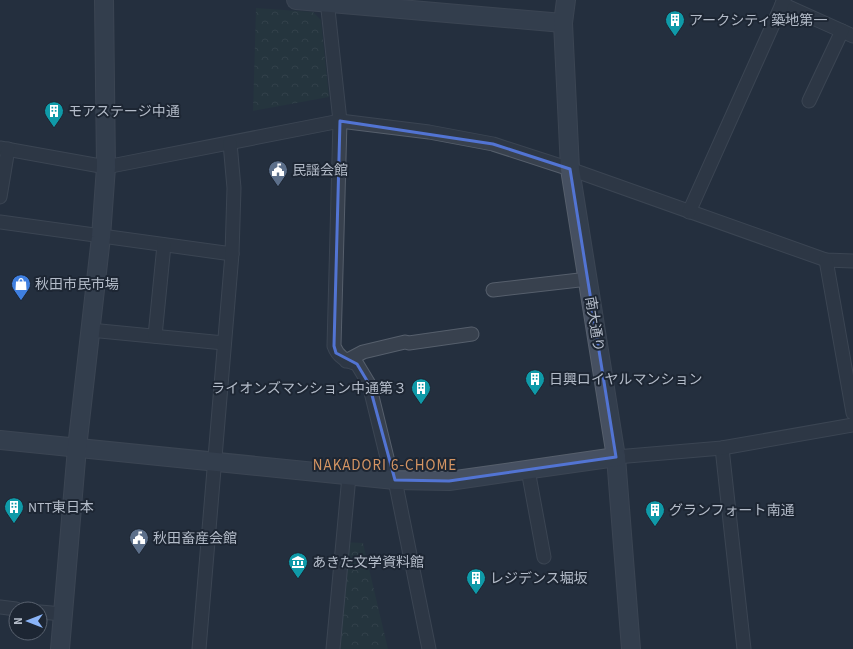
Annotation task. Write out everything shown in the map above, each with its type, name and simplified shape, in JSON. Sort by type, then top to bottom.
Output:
[{"type":"street","points":[[60,649],[77,448],[100,237],[106,167],[104,0]]},
{"type":"street","points":[[296,0],[327,1],[563,24]]},
{"type":"street","name":"南大通り","points":[[566,0],[563,24],[570,169],[616,457],[631,649]]},
{"type":"street","points":[[327,1],[340,121],[334,346],[336,354],[346,361],[357,364],[369,384],[390,470],[394,480],[429,649]]},
{"type":"street","points":[[689,212],[783,2],[847,33],[809,101]]},
{"type":"street","points":[[0,197],[4,149],[106,167],[340,121],[429,132],[493,144],[570,169],[826,260],[853,261]]},
{"type":"street","points":[[199,649],[232,254],[234,188],[230,143]]},
{"type":"street","points":[[0,222],[232,254]]},
{"type":"street","points":[[156,336],[164,245]]},
{"type":"street","points":[[826,260],[853,413]]},
{"type":"street","points":[[493,290],[588,279]]},
{"type":"street","points":[[90,330],[224,344]]},
{"type":"street","points":[[346,361],[363,352],[405,342],[409,343],[472,334]]},
{"type":"street","points":[[0,440],[349,476],[394,480],[449,481],[616,457],[722,448],[853,425]]},
{"type":"street","points":[[722,448],[744,649]]},
{"type":"street","points":[[528,470],[544,557]]},
{"type":"street","points":[[333,649],[349,476]]},
{"type":"street","points":[[48,613],[62,614]]},
{"type":"highlighted area","points":[[340,121],[493,144],[570,169],[616,457],[449,481],[395,480],[369,384],[357,364],[336,353],[334,346]]},
{"type":"green space","points":[[256,8],[313,12],[321,20],[329,97],[253,111]]},
{"type":"green space","points":[[345,542],[363,543],[388,649],[336,649]]},
{"type":"place","name":"アークシティ築地第一","points":[[675,37]]},
{"type":"place","name":"モアステージ中通","points":[[54,128]]},
{"type":"place","name":"民謡会館","points":[[278,187]]},
{"type":"place","name":"秋田市民市場","points":[[21,301]]},
{"type":"place","name":"日興ロイヤルマンション","points":[[535,396]]},
{"type":"place","name":"ライオンズマンション中通第３","points":[[421,405]]},
{"type":"place","name":"NTT東日本","points":[[14,524]]},
{"type":"place","name":"グランフォート南通","points":[[655,527]]},
{"type":"place","name":"秋田畜産会館","points":[[139,555]]},
{"type":"place","name":"あきた文学資料館","points":[[298,579]]},
{"type":"place","name":"レジデンス堀坂","points":[[476,595]]},
{"type":"district","name":"NAKADORI 6-CHOME","points":[[385,465]]}]
